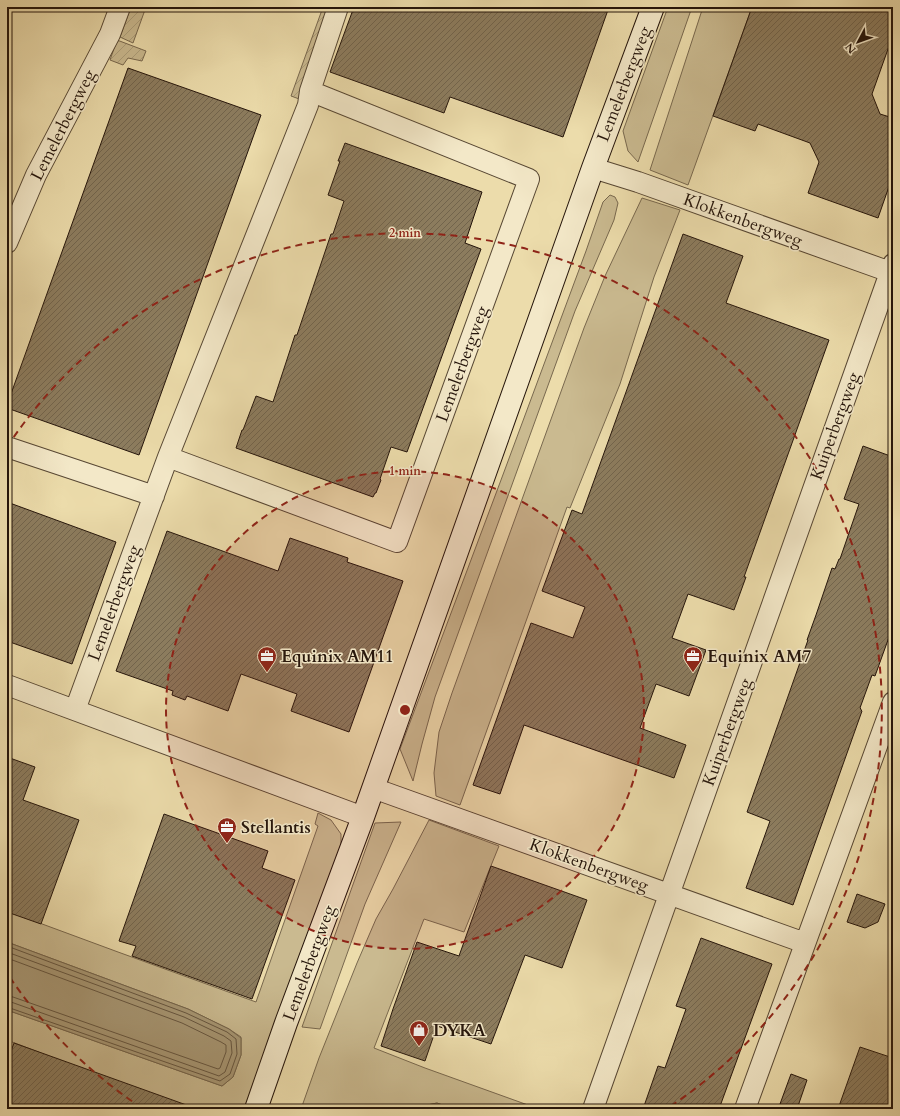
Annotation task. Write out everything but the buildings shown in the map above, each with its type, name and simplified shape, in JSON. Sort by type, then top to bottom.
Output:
[{"type":"street","name":"Lemelerbergweg","points":[[7,243],[36,175],[110,34],[120,7]]},
{"type":"street","name":"Lemelerbergweg","points":[[75,710],[168,458],[308,105],[310,91],[338,7]]},
{"type":"street","name":"Lemelerbergweg","points":[[256,1109],[286,1023],[363,817],[593,168],[653,7]]},
{"type":"street","name":"Lemelerbergweg","points":[[168,458],[397,542],[529,179],[310,91]]},
{"type":"street","name":"Klokkenbergweg","points":[[593,168],[638,182],[892,270]]},
{"type":"street","name":"Kuiperbergweg","points":[[593,1109],[892,270]]},
{"type":"street","points":[[7,447],[154,496]]},
{"type":"street","points":[[7,685],[363,817]]},
{"type":"street","points":[[745,1109],[893,702]]},
{"type":"street","name":"Klokkenbergweg","points":[[373,788],[805,943]]},
{"type":"shaded area","points":[[131,7],[146,7],[133,43],[120,37]]},
{"type":"shaded area","points":[[323,7],[330,7],[302,100],[291,96]]},
{"type":"shaded area","points":[[668,7],[692,7],[638,162],[628,151],[623,131]]},
{"type":"shaded area","points":[[703,7],[752,7],[688,185],[650,170]]},
{"type":"shaded area","points":[[117,40],[146,51],[142,61],[128,58],[123,65],[110,60]]},
{"type":"shaded area","points":[[610,195],[615,197],[618,203],[614,220],[575,311],[435,697],[413,781],[400,749],[603,202]]},
{"type":"shaded area","points":[[642,198],[680,210],[654,277],[620,384],[570,508],[567,507],[460,805],[436,796],[434,773],[439,732],[584,328],[605,276]]},
{"type":"shaded area","points":[[318,813],[331,820],[341,834],[341,848],[247,1109],[186,1109],[7,1040],[7,1010],[222,1086],[233,1077],[241,1055],[241,1037],[229,1029],[188,1009],[7,942],[7,911],[256,1002],[318,826],[315,824]]},
{"type":"shaded area","points":[[429,820],[499,846],[464,932],[424,919],[374,1048],[539,1109],[453,1109],[437,1103],[427,1105],[423,1109],[301,1109],[319,1058],[376,919]]},
{"type":"shaded area","points":[[401,822],[365,904],[320,1029],[302,1027],[375,823]]},
{"type":"water","points":[[7,942],[188,1009],[229,1029],[241,1038],[241,1055],[233,1077],[222,1086],[7,1010]]},
{"type":"water","points":[[437,1103],[453,1109],[423,1109],[427,1105]]},
{"type":"place","name":"Equinix AM11","points":[[267,673]]},
{"type":"place","name":"Equinix AM7","points":[[693,673]]},
{"type":"place","name":"Stellantis","points":[[227,844]]},
{"type":"place","name":"DYKA","points":[[419,1047]]}]
